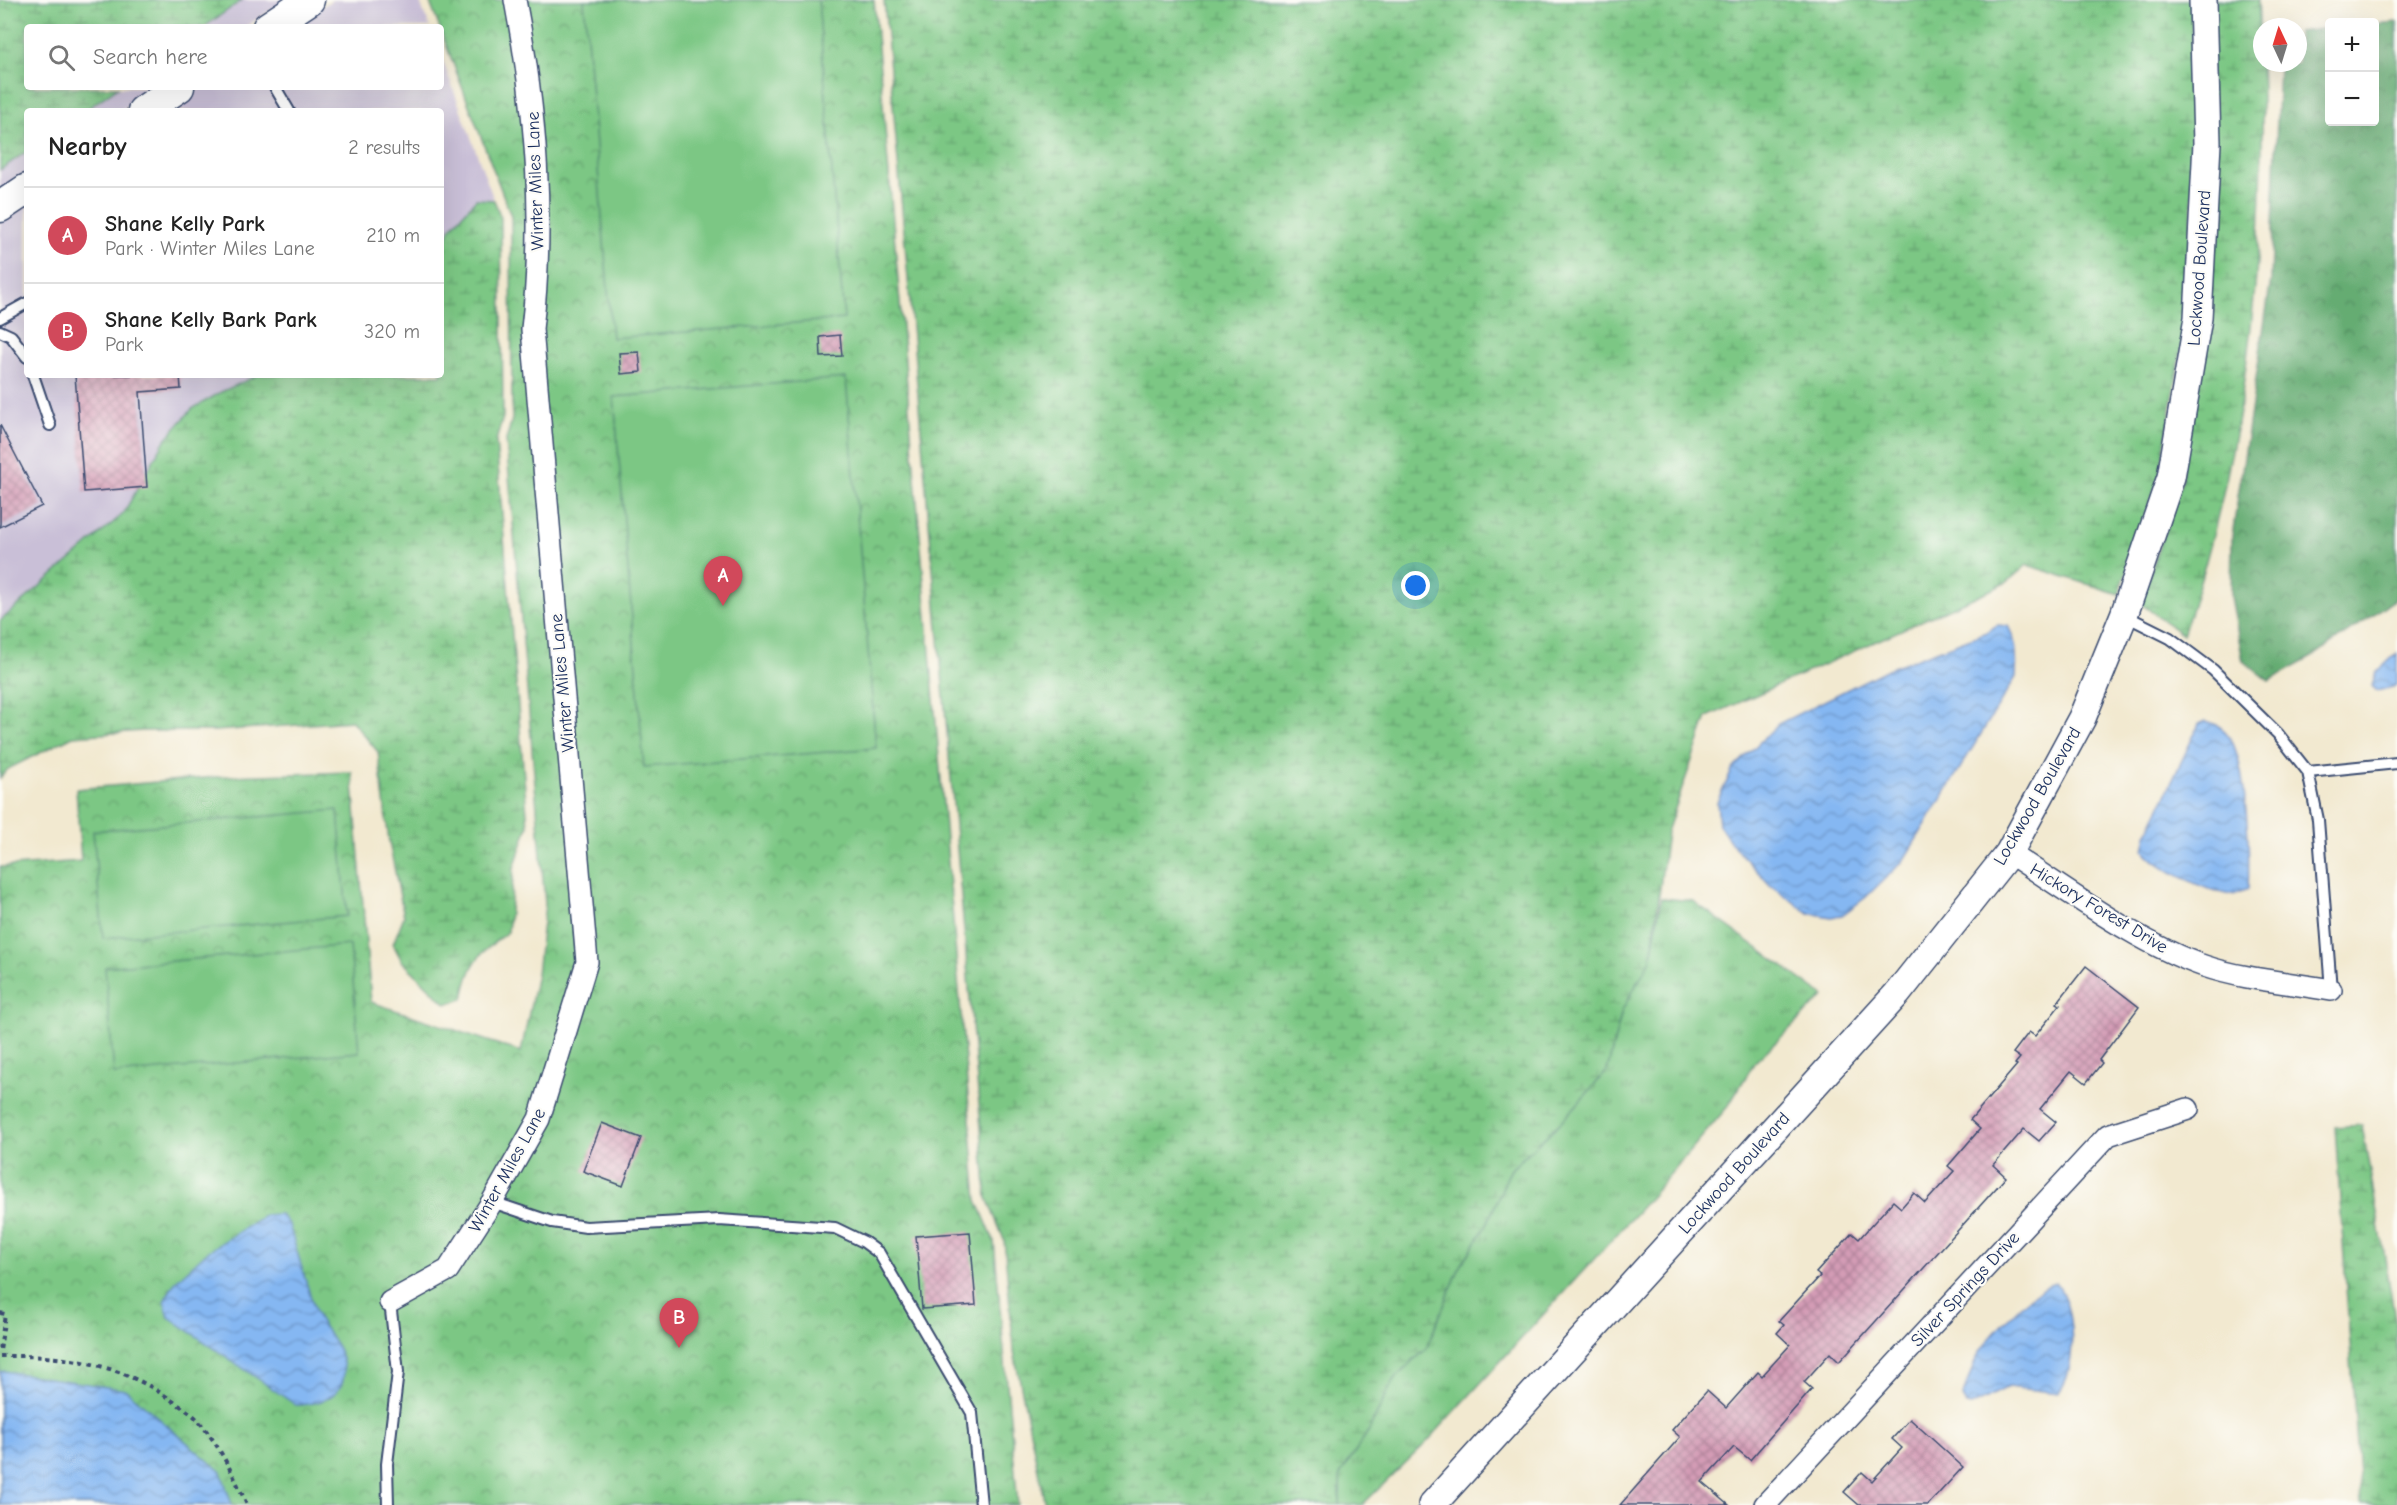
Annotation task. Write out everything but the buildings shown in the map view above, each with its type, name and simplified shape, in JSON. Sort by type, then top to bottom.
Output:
[{"type":"main road","points":[[273,24],[309,0]]},
{"type":"main road","points":[[148,108],[174,90]]},
{"type":"main road","points":[[0,207],[24,191]]},
{"type":"street","name":"Winter Miles Lane","points":[[390,1302],[448,1270],[492,1202],[539,1119],[587,962],[532,339],[540,226],[530,78],[515,0]]},
{"type":"street","name":"Lockwood Boulevard","points":[[1432,1505],[1897,994],[2008,853],[2082,718],[2124,615],[2171,477],[2198,318],[2207,143],[2203,0]]},
{"type":"street","name":"Hickory Forest Drive","points":[[2008,853],[2159,947],[2204,966],[2253,978],[2331,990]]},
{"type":"street","name":"Silver Springs Drive","points":[[1765,1505],[2108,1135],[2188,1109]]},
{"type":"lane","points":[[277,90],[288,108]]},
{"type":"lane","points":[[0,318],[24,305]]},
{"type":"lane","points":[[0,331],[11,336],[24,353]]},
{"type":"lane","points":[[34,378],[50,425]]},
{"type":"lane","points":[[2124,615],[2170,638],[2213,670],[2278,734],[2308,772],[2318,820],[2331,990]]},
{"type":"lane","points":[[2308,772],[2397,763]]},
{"type":"lane","points":[[492,1202],[552,1222],[586,1227],[719,1220],[767,1222],[835,1228],[864,1242],[879,1254],[972,1413],[981,1505]]},
{"type":"lane","points":[[388,1505],[387,1464],[398,1372],[390,1302]]},
{"type":"path","points":[[0,1313],[5,1314],[0,1354],[48,1355],[88,1362],[145,1382],[195,1417],[227,1461],[247,1505]]},
{"type":"shaded area","points":[[242,0],[286,0],[250,24],[208,24]]},
{"type":"shaded area","points":[[332,0],[419,0],[429,24],[296,24]]},
{"type":"shaded area","points":[[444,64],[494,200],[476,199],[450,229],[444,247],[444,108],[170,108],[198,90],[444,90]]},
{"type":"shaded area","points":[[114,90],[152,90],[124,108],[88,108]]},
{"type":"shaded area","points":[[24,153],[24,175],[0,191],[0,170]]},
{"type":"shaded area","points":[[24,206],[24,378],[252,378],[192,409],[123,514],[0,621],[0,222]]},
{"type":"green space","points":[[0,0],[242,0],[208,24],[24,24],[24,90],[114,90],[88,108],[24,108],[24,153],[0,170]]},
{"type":"green space","points":[[429,0],[874,0],[977,1200],[994,1241],[1018,1505],[0,1505],[0,867],[81,861],[76,789],[227,776],[352,772],[371,1002],[521,1052],[537,974],[545,904],[506,440],[512,419],[511,216],[444,40],[444,24],[438,24]]},
{"type":"green space","points":[[584,0],[818,0],[844,319],[612,338]]},
{"type":"green space","points":[[884,0],[2191,0],[2195,143],[2187,316],[2160,473],[2119,594],[2027,565],[2006,583],[1707,717],[1667,832],[1651,959],[1622,1010],[1607,1071],[1563,1120],[1510,1170],[1487,1224],[1459,1269],[1426,1349],[1394,1379],[1369,1430],[1340,1475],[1340,1505],[1045,1505],[1014,1352],[1004,1240],[987,1198]]},
{"type":"green space","points":[[2214,0],[2258,0],[2259,18],[2253,18],[2253,72],[2262,72],[2262,160],[2259,240],[2252,321],[2241,402],[2226,481],[2207,559],[2183,635],[2140,603],[2182,480]]},
{"type":"green space","points":[[2397,22],[2397,598],[2312,657],[2269,681],[2243,661],[2231,597],[2232,536],[2271,279],[2279,72],[2307,72],[2307,31],[2325,29],[2325,126],[2379,126],[2379,24]]},
{"type":"green space","points":[[476,199],[494,200],[501,218],[503,417],[496,441],[528,826],[514,868],[508,932],[477,960],[468,976],[463,999],[446,1004],[402,961],[393,944],[404,916],[389,842],[378,752],[352,721],[215,731],[143,731],[73,736],[8,769],[0,778],[0,621],[123,514],[165,440],[192,409],[219,393],[252,378],[444,378],[444,247],[450,229]]},
{"type":"green space","points":[[846,378],[876,748],[644,767],[614,397]]},
{"type":"green space","points":[[338,810],[347,916],[103,938],[93,831]]},
{"type":"green space","points":[[1661,898],[1693,901],[1824,996],[1754,1063],[1729,1105],[1649,1199],[1425,1444],[1362,1505],[1340,1505],[1340,1475],[1369,1430],[1394,1379],[1426,1349],[1459,1269],[1487,1224],[1510,1170],[1563,1120],[1607,1071],[1622,1010],[1651,959]]},
{"type":"green space","points":[[350,945],[359,1052],[114,1074],[105,967]]},
{"type":"green space","points":[[2362,1125],[2397,1329],[2397,1505],[2361,1504],[2335,1127]]},
{"type":"water","points":[[1997,625],[2008,626],[2011,632],[2016,651],[2016,677],[1903,861],[1865,898],[1842,915],[1831,917],[1809,913],[1770,885],[1731,843],[1719,825],[1717,802],[1733,769],[1778,724],[1888,669],[1987,632]]},
{"type":"water","points":[[2397,653],[2397,686],[2377,691],[2372,686],[2376,673]]},
{"type":"water","points":[[2206,721],[2219,726],[2229,736],[2240,767],[2248,833],[2248,889],[2240,893],[2226,894],[2194,883],[2158,863],[2144,850],[2147,835],[2199,724]]},
{"type":"water","points":[[280,1214],[289,1225],[316,1313],[339,1350],[344,1368],[340,1387],[334,1394],[327,1399],[307,1404],[296,1405],[169,1317],[164,1301],[176,1281],[207,1252],[265,1215]]},
{"type":"water","points":[[2056,1283],[2067,1306],[2072,1338],[2069,1370],[2058,1393],[2008,1387],[1971,1406],[1966,1405],[1962,1396],[1980,1352],[2003,1323],[2026,1302],[2047,1286]]},
{"type":"water","points":[[0,1372],[126,1390],[221,1472],[232,1505],[0,1505]]},
{"type":"place","name":"Shane Kelly Park","points":[[723,606]]},
{"type":"place","name":"Shane Kelly Bark Park","points":[[679,1348]]}]
